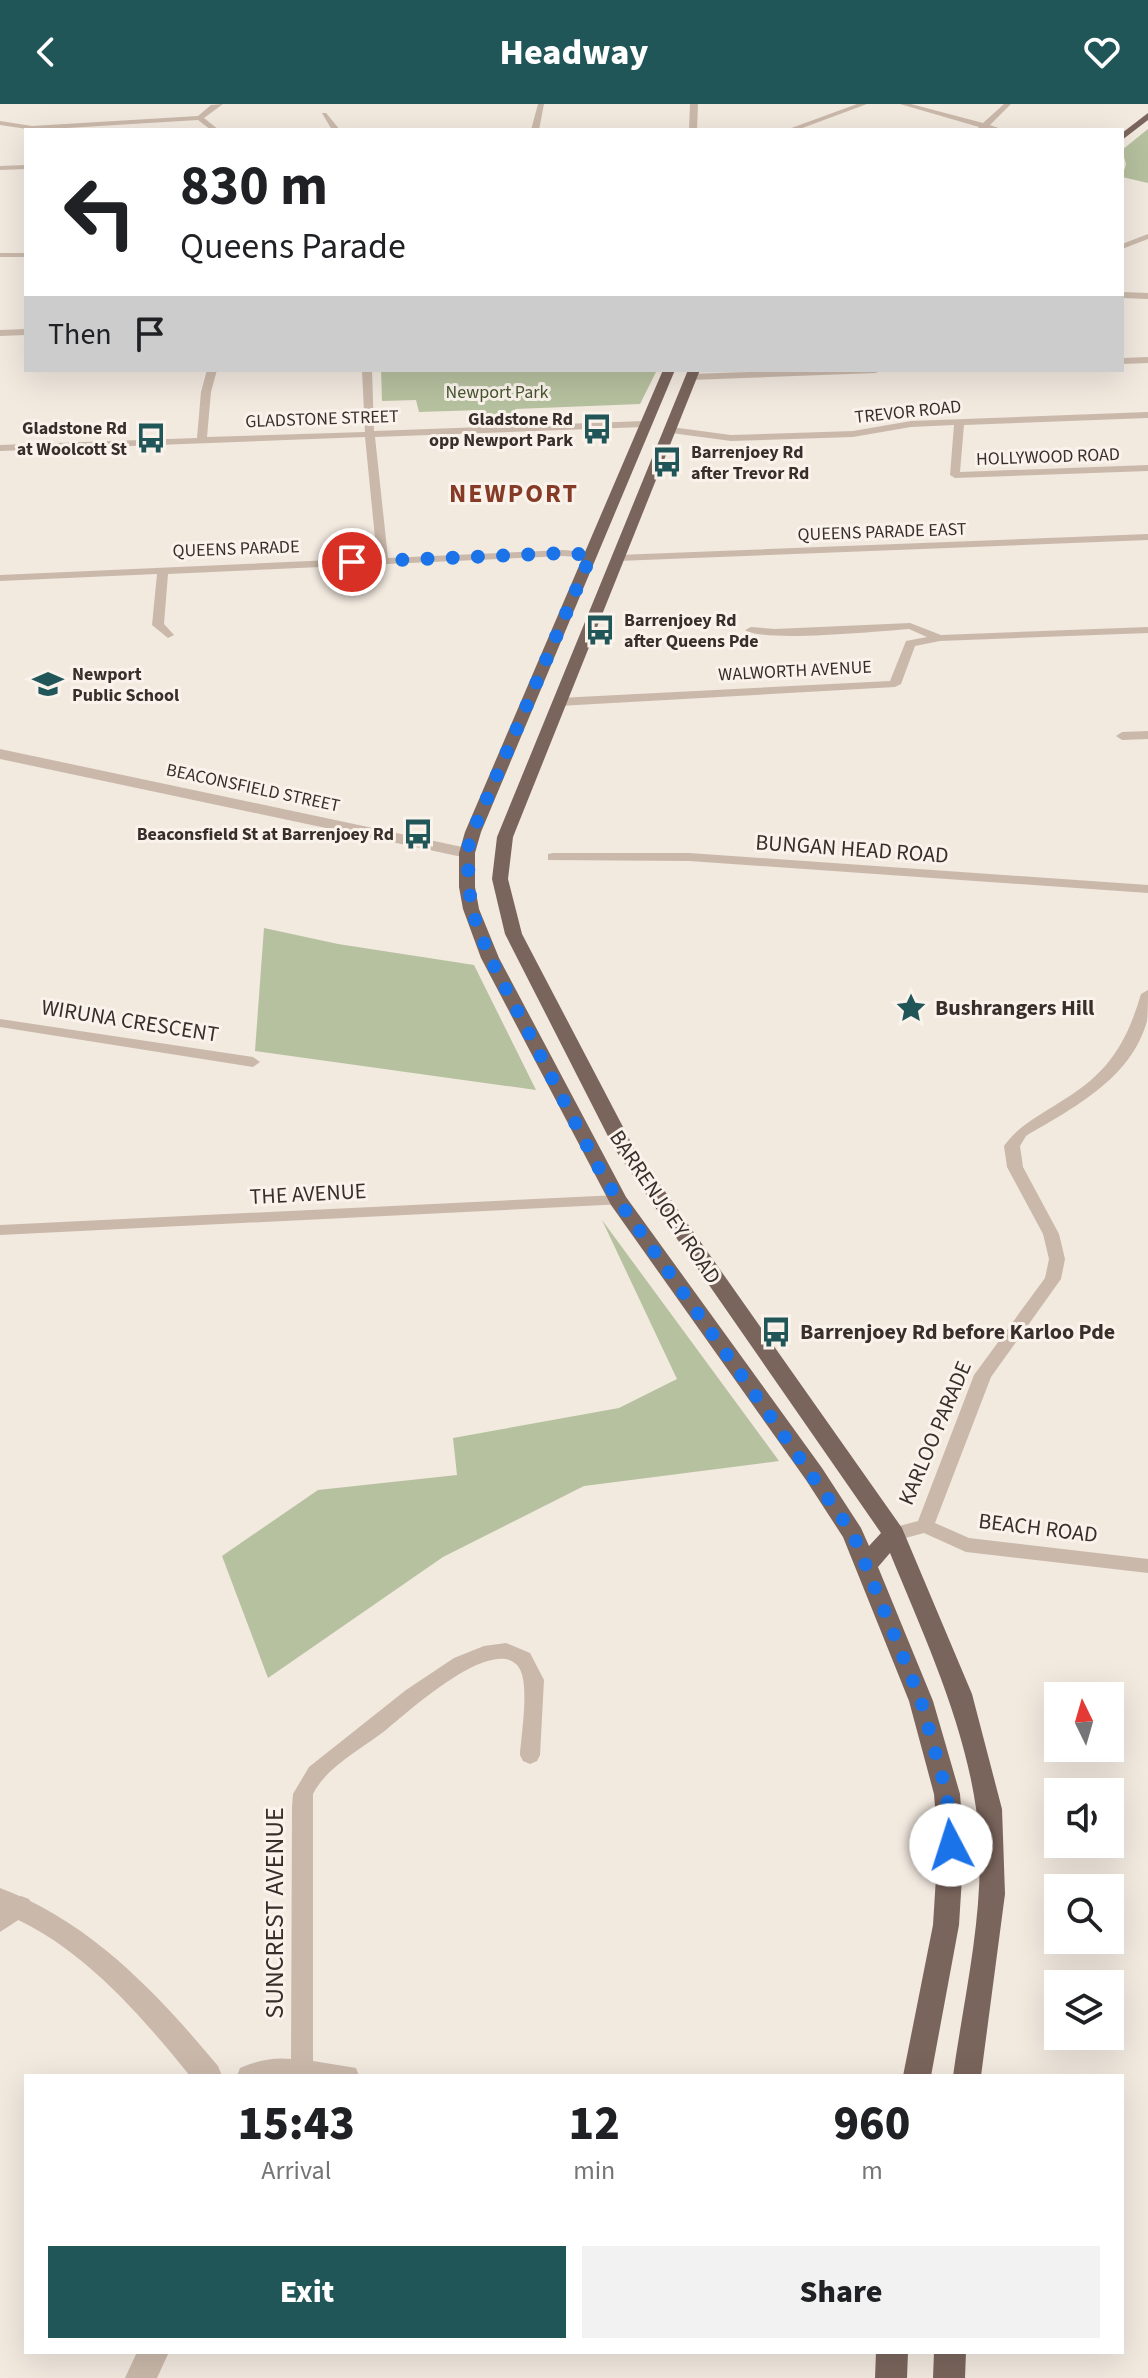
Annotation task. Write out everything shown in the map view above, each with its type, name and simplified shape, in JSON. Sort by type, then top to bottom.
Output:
[{"type":"main road","points":[[1124,135],[1148,116]]},
{"type":"main road","points":[[1124,145],[1148,127]]},
{"type":"main road","points":[[668,373],[693,374]]},
{"type":"main road","name":"BARRENJOEY ROAD","points":[[668,373],[502,760],[467,853],[471,909],[490,958],[618,1200],[814,1474],[853,1534],[921,1701],[947,1794],[951,1884],[917,2074]]},
{"type":"main road","name":"BARRENJOEY ROAD","points":[[693,374],[499,857],[501,898],[507,923],[624,1148],[894,1534],[960,1694],[989,1809],[992,1894],[967,2074]]},
{"type":"main road","points":[[644,424],[671,430]]},
{"type":"main road","name":"QUEENS PARADE","points":[[591,555],[618,558]]},
{"type":"main road","name":"BEACONSFIELD STREET","points":[[467,853],[499,857]]},
{"type":"main road","name":"KARLOO PARADE","points":[[867,1564],[894,1534]]},
{"type":"main road","points":[[891,2378],[892,2354]]},
{"type":"main road","points":[[949,2378],[950,2354]]},
{"type":"street","points":[[0,123],[32,128],[200,118],[220,104]]},
{"type":"street","points":[[535,128],[541,104]]},
{"type":"street","points":[[693,128],[694,104]]},
{"type":"street","points":[[796,128],[864,104]]},
{"type":"street","points":[[903,104],[983,128],[1008,104]]},
{"type":"street","points":[[324,114],[334,128]]},
{"type":"street","points":[[200,118],[212,128]]},
{"type":"street","points":[[0,168],[24,167]]},
{"type":"street","points":[[1124,246],[1148,236]]},
{"type":"street","points":[[0,255],[24,255]]},
{"type":"street","points":[[1124,295],[1148,296]]},
{"type":"street","points":[[0,333],[24,332]]},
{"type":"street","points":[[1124,361],[1148,360]]},
{"type":"street","points":[[202,440],[206,392],[211,372]]},
{"type":"street","points":[[367,372],[383,561]]},
{"type":"street","points":[[693,374],[784,372]]},
{"type":"street","name":"TREVOR ROAD","points":[[671,430],[731,438],[853,434],[897,425],[1148,415]]},
{"type":"street","name":"HOLLYWOOD ROAD","points":[[959,422],[955,475],[1148,468]]},
{"type":"street","name":"GLADSTONE STREET","points":[[0,448],[644,424]]},
{"type":"street","name":"QUEENS PARADE EAST","points":[[618,558],[1148,537]]},
{"type":"street","name":"QUEENS PARADE","points":[[0,578],[564,553],[591,555]]},
{"type":"street","points":[[163,570],[158,625],[168,635]]},
{"type":"street","points":[[751,630],[775,632],[910,626],[940,638]]},
{"type":"street","name":"WALWORTH AVENUE","points":[[559,702],[895,684],[910,643],[940,638],[1148,630]]},
{"type":"street","points":[[1122,736],[1148,735]]},
{"type":"street","name":"BEACONSFIELD STREET","points":[[0,754],[467,853]]},
{"type":"street","name":"BUNGAN HEAD ROAD","points":[[553,857],[689,857],[1148,889]]},
{"type":"street","name":"KARLOO PARADE","points":[[894,1534],[925,1526],[983,1375],[1053,1279],[1057,1259],[1051,1234],[1015,1167],[1012,1146],[1021,1133],[1104,1080],[1122,1061],[1142,1021],[1148,994]]},
{"type":"street","name":"WIRUNA CRESCENT","points":[[0,1023],[253,1062]]},
{"type":"street","name":"THE AVENUE","points":[[0,1230],[618,1200]]},
{"type":"street","name":"BEACH ROAD","points":[[925,1526],[966,1545],[1148,1566]]},
{"type":"street","name":"SUNCREST AVENUE","points":[[302,2070],[302,1807],[303,1794],[309,1782],[440,1675],[476,1657],[501,1650],[525,1660],[531,1669],[534,1680],[530,1755]]},
{"type":"street","points":[[7,1909],[96,1958],[183,2045],[206,2074]]},
{"type":"street","points":[[255,2074],[275,2068],[333,2074]]},
{"type":"street","points":[[141,2378],[152,2354]]},
{"type":"green space","points":[[1148,129],[1148,183],[1124,177],[1124,148]]},
{"type":"green space","name":"Newport Park","points":[[381,372],[656,372],[640,404],[515,409],[517,421],[484,423],[481,410],[419,412],[416,400],[382,401]]},
{"type":"green space","points":[[264,928],[338,944],[474,965],[536,1090],[255,1051]]},
{"type":"green space","points":[[602,1220],[779,1461],[584,1486],[443,1557],[268,1678],[222,1556],[318,1490],[457,1475],[453,1438],[619,1408],[677,1379]]},
{"type":"place","name":"Gladstone Rd opp Newport Park","points":[[597,429]]},
{"type":"place","name":"Gladstone Rd at Woolcott St","points":[[151,438]]},
{"type":"place","name":"Barrenjoey Rd after Trevor Rd","points":[[667,462]]},
{"type":"place","name":"Barrenjoey Rd after Queens Pde","points":[[600,630]]},
{"type":"place","name":"Newport Public School","points":[[48,684]]},
{"type":"place","name":"Beaconsfield St at Barrenjoey Rd","points":[[418,834]]},
{"type":"place","name":"Bushrangers Hill","points":[[911,1008]]},
{"type":"place","name":"Barrenjoey Rd before Karloo Pde","points":[[776,1332]]},
{"type":"district","name":"NEWPORT","points":[[514,493]]},
{"type":"route","points":[[352,562],[564,553],[591,555],[471,836],[467,853],[467,887],[471,909],[490,958],[618,1200],[814,1474],[853,1534],[921,1701],[947,1794],[951,1845]]}]
